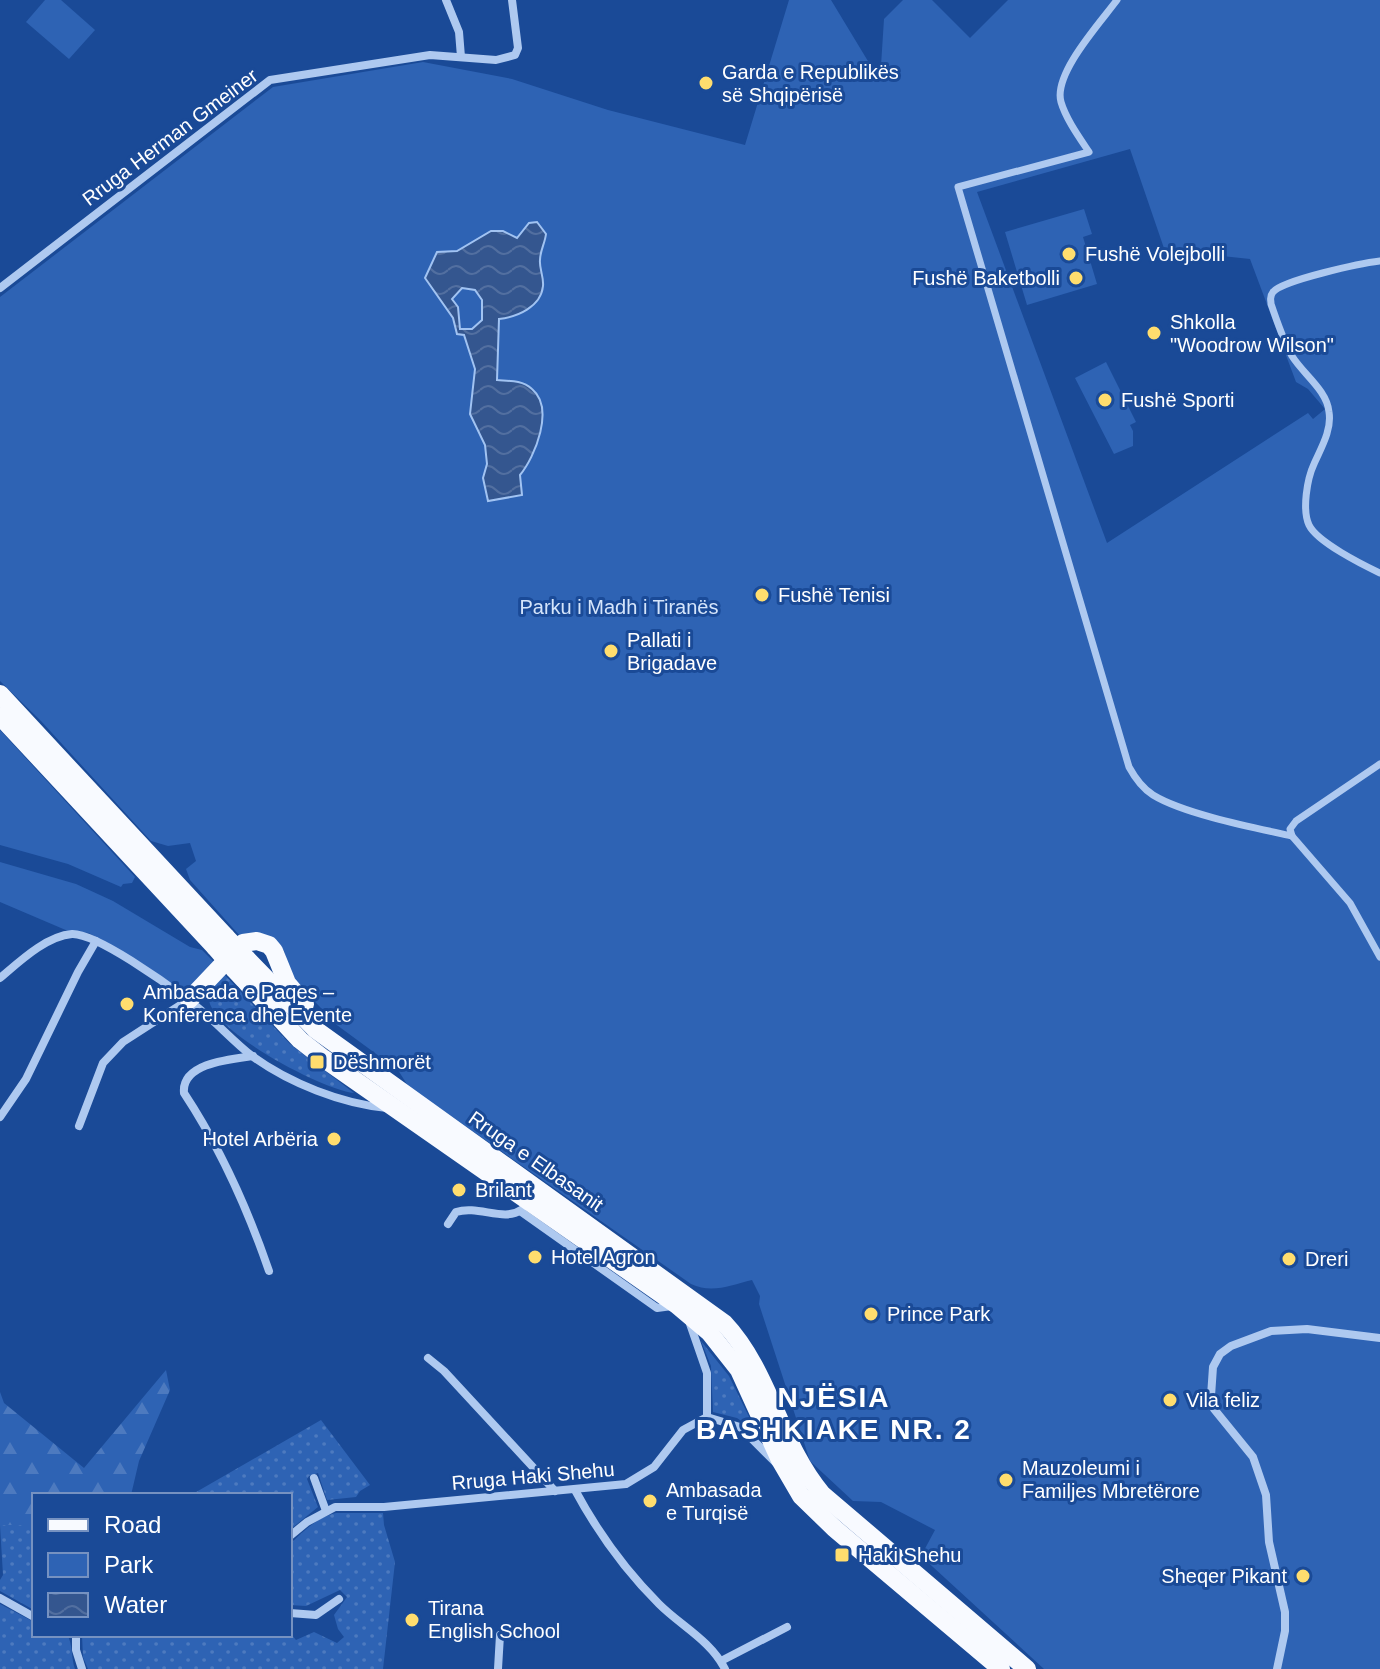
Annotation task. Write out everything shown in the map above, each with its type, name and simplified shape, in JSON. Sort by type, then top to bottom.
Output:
[{"type":"main road","name":"Rruga e Elbasanit","points":[[0,694],[240,964],[300,1040],[398,1109],[523,1207],[681,1309],[716,1339],[739,1370],[786,1471],[801,1496],[825,1520],[1001,1669]]},
{"type":"main road","name":"Rruga e Elbasanit","points":[[0,716],[220,942]]},
{"type":"main road","points":[[189,1000],[243,943],[264,942],[274,951],[287,983],[349,1055]]},
{"type":"main road","name":"Rruga e Elbasanit","points":[[240,964],[349,1055],[724,1323],[740,1340],[756,1366],[799,1461],[822,1494],[1027,1669]]},
{"type":"street","points":[[446,0],[459,32],[461,57]]},
{"type":"street","name":"Rruga Herman Gmeiner","points":[[0,288],[270,80],[430,55],[496,60],[515,55],[518,48],[512,0]]},
{"type":"street","points":[[1117,0],[1076,56],[1060,85],[1061,102],[1089,152],[956,186],[1129,767],[1144,787],[1166,802],[1253,828],[1292,836]]},
{"type":"street","points":[[1380,261],[1348,266],[1286,284],[1270,297],[1292,355],[1319,389],[1329,410],[1327,431],[1312,467],[1308,487],[1309,525],[1327,542],[1380,573]]},
{"type":"street","points":[[1380,764],[1296,821],[1290,829],[1292,836],[1350,903],[1380,957]]},
{"type":"street","points":[[0,978],[23,959],[56,939],[70,934],[83,935],[189,1000],[253,1056],[301,1083],[340,1099],[398,1109]]},
{"type":"street","points":[[0,1117],[26,1079],[96,941]]},
{"type":"street","points":[[79,1126],[103,1063],[123,1042],[189,1000]]},
{"type":"street","points":[[253,1056],[230,1059],[198,1070],[188,1075],[183,1084],[184,1093],[220,1151],[244,1201],[269,1271]]},
{"type":"street","points":[[448,1224],[456,1212],[464,1209],[504,1215],[523,1207]]},
{"type":"street","points":[[681,1309],[707,1373],[707,1417],[740,1427],[786,1471]]},
{"type":"street","points":[[1277,1669],[1285,1631],[1285,1612],[1269,1542],[1266,1495],[1253,1457],[1214,1409],[1210,1388],[1213,1367],[1220,1354],[1231,1346],[1271,1331],[1307,1329],[1380,1338]]},
{"type":"street","points":[[428,1358],[444,1371],[555,1491]]},
{"type":"street","name":"Rruga Haki Shehu","points":[[326,1511],[335,1507],[384,1507],[614,1487],[639,1478],[654,1467],[683,1430],[707,1417]]},
{"type":"street","points":[[292,1534],[326,1511],[314,1478]]},
{"type":"street","points":[[575,1490],[599,1530],[658,1604],[711,1648],[723,1665],[787,1627]]},
{"type":"street","points":[[0,1598],[32,1616]]},
{"type":"street","points":[[292,1613],[316,1615],[339,1599]]},
{"type":"street","points":[[498,1669],[500,1635]]},
{"type":"street","points":[[76,1637],[82,1669]]},
{"type":"green space","points":[[45,0],[61,0],[95,30],[69,59],[26,22]]},
{"type":"green space","name":"Parku i Madh i Tiranës","points":[[789,0],[831,0],[880,81],[884,19],[903,0],[932,0],[970,38],[1008,0],[1380,0],[1380,1669],[1044,1669],[921,1556],[935,1530],[881,1502],[853,1501],[810,1461],[759,1304],[760,1296],[752,1280],[714,1288],[691,1284],[408,1086],[398,1070],[330,1020],[296,982],[284,951],[276,941],[258,934],[240,936],[190,880],[186,869],[196,861],[190,843],[168,846],[151,841],[0,681],[0,297],[273,87],[423,62],[512,79],[608,110],[745,145]],"holes":[[[1130,149],[1167,257],[1194,253],[1250,259],[1296,382],[1308,389],[1325,409],[1313,419],[1308,413],[1107,543],[977,192]]]},
{"type":"green space","points":[[1084,209],[1092,234],[1083,237],[1097,284],[1027,305],[1005,232]]},
{"type":"green space","name":"Fushë Sporti","points":[[1106,362],[1136,422],[1130,425],[1133,446],[1114,454],[1075,378]]},
{"type":"green space","points":[[0,730],[135,877],[132,883],[121,887],[68,864],[0,845]]},
{"type":"green space","points":[[0,862],[76,884],[113,901],[190,947],[202,950],[218,966],[193,989],[180,990],[89,933],[68,931],[0,902]]},
{"type":"green space","points":[[222,972],[291,1045],[354,1093],[296,1071],[229,1028],[215,1013],[209,1000],[211,988]]},
{"type":"green space","points":[[701,1341],[729,1376],[756,1431],[737,1418],[713,1412],[711,1366]]},
{"type":"green space","points":[[166,1370],[170,1390],[139,1461],[131,1493],[32,1493],[32,1525],[0,1525],[0,1392],[4,1403],[84,1468]]},
{"type":"green space","points":[[321,1420],[370,1485],[356,1497],[327,1500],[318,1473],[309,1476],[307,1479],[318,1507],[292,1528],[292,1493],[194,1493]]},
{"type":"green space","points":[[383,1513],[395,1562],[383,1669],[88,1669],[83,1657],[82,1637],[292,1635],[296,1640],[314,1632],[337,1643],[344,1637],[334,1615],[347,1597],[340,1590],[306,1606],[292,1605],[292,1542],[329,1515]]},
{"type":"green space","points":[[0,1525],[32,1525],[32,1609],[0,1591],[3,1575]]},
{"type":"green space","points":[[0,1604],[32,1621],[32,1637],[68,1637],[70,1642],[75,1669],[0,1669]]},
{"type":"water","points":[[537,222],[546,234],[540,260],[543,286],[538,300],[527,310],[499,319],[497,380],[520,382],[532,389],[539,397],[542,420],[536,445],[520,475],[522,495],[488,501],[483,478],[487,464],[485,445],[470,414],[475,369],[464,335],[457,334],[453,318],[425,278],[437,252],[457,251],[491,231],[503,231],[517,238],[529,223]],"holes":[[[462,288],[475,290],[482,300],[482,320],[472,329],[460,329],[458,307],[452,299]]]},
{"type":"place","name":"Garda e Republikës së Shqipërisë","points":[[706,83]]},
{"type":"place","name":"Fushë Volejbolli","points":[[1069,254]]},
{"type":"place","name":"Fushë Baketbolli","points":[[1076,278]]},
{"type":"place","name":"Shkolla \"Woodrow Wilson\"","points":[[1154,333]]},
{"type":"place","name":"Fushë Sporti","points":[[1105,400]]},
{"type":"place","name":"Fushë Tenisi","points":[[762,595]]},
{"type":"place","name":"Pallati i Brigadave","points":[[611,651]]},
{"type":"place","name":"Ambasada e Paqes – Konferenca dhe Evente","points":[[127,1004]]},
{"type":"place","name":"Dëshmorët","points":[[317,1062]]},
{"type":"place","name":"Hotel Arbëria","points":[[334,1139]]},
{"type":"place","name":"Brilant","points":[[459,1190]]},
{"type":"place","name":"Hotel Agron","points":[[535,1257]]},
{"type":"place","name":"Dreri","points":[[1289,1259]]},
{"type":"place","name":"Prince Park","points":[[871,1314]]},
{"type":"place","name":"Vila feliz","points":[[1170,1400]]},
{"type":"place","name":"Mauzoleumi i Familjes Mbretërore","points":[[1006,1480]]},
{"type":"place","name":"Ambasada e Turqisë","points":[[650,1501]]},
{"type":"place","name":"Haki Shehu","points":[[842,1555]]},
{"type":"place","name":"Sheqer Pikant","points":[[1303,1576]]},
{"type":"place","name":"Tirana English School","points":[[412,1620]]},
{"type":"district","name":"NJËSIA BASHKIAKE NR. 2","points":[[834,1413]]}]
